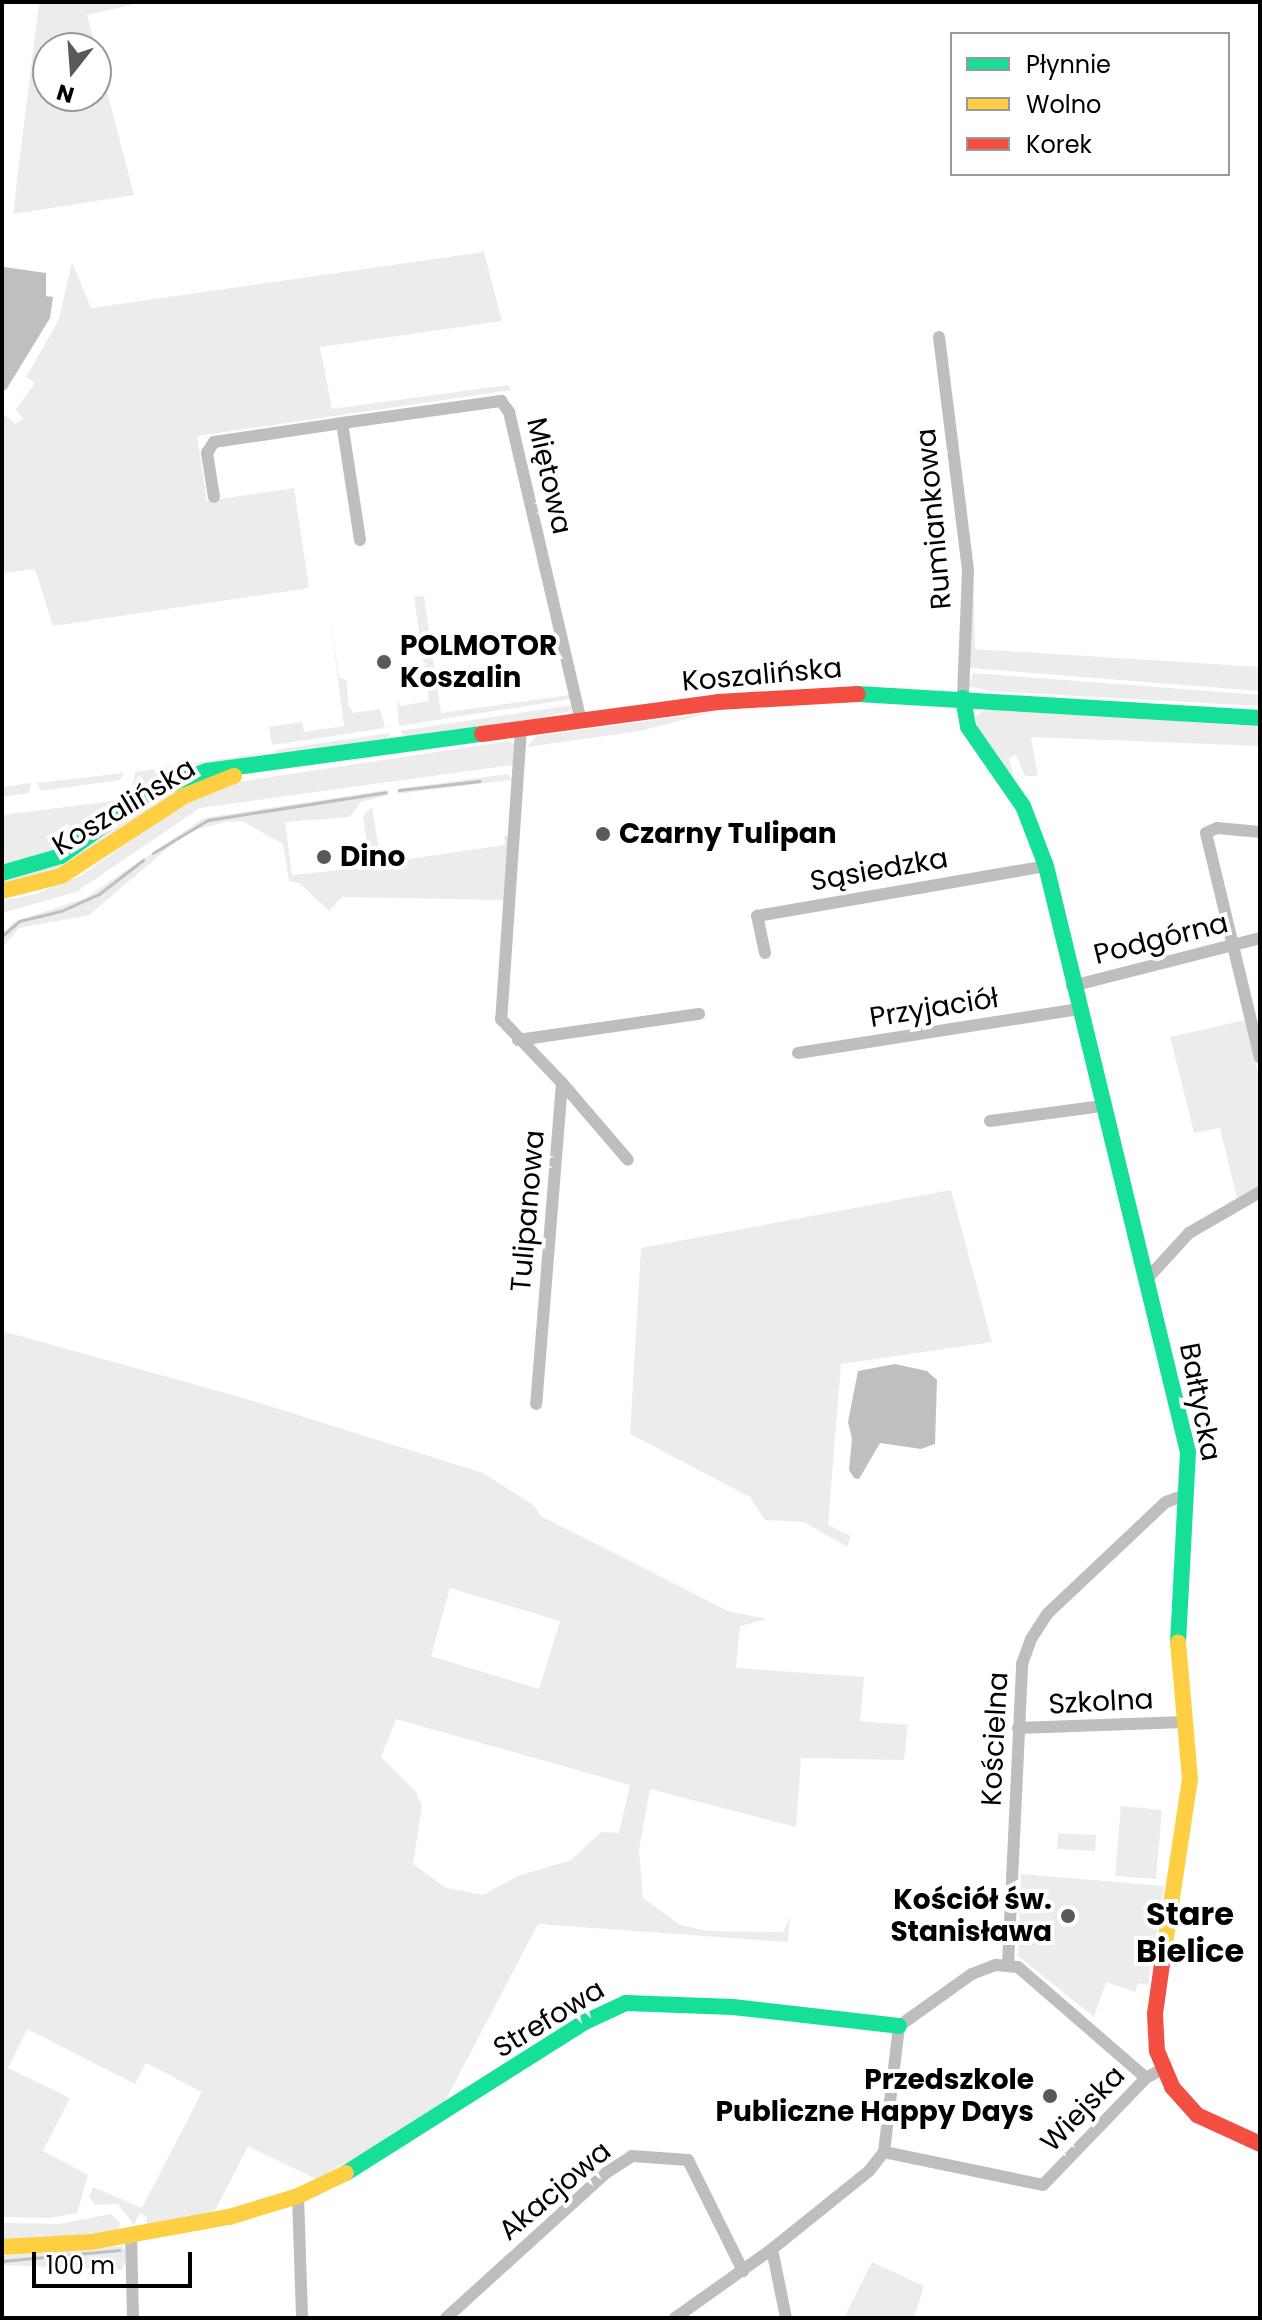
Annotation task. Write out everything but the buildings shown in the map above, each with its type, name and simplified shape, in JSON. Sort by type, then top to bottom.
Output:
[{"type":"street","name":"Rumiankowa","points":[[939,337],[968,571],[963,698]]},
{"type":"street","name":"Miętowa","points":[[214,497],[207,453],[214,442],[501,401],[509,412],[581,721]]},
{"type":"street","points":[[342,423],[360,540]]},
{"type":"street","name":"Koszalińska","points":[[2,873],[25,871],[61,856],[133,803],[171,782],[207,771],[272,766],[782,695],[963,698],[1260,718]]},
{"type":"street","name":"Bałtycka","points":[[963,698],[968,727],[1023,806],[1046,866],[1072,986],[1183,1426],[1188,1494],[1177,1636],[1190,1779],[1154,2028],[1162,2069],[1197,2115],[1260,2144]]},
{"type":"street","points":[[521,729],[501,1019],[562,1083],[628,1160]]},
{"type":"street","name":"Koszalińska","points":[[2,891],[61,876],[196,790],[272,766]]},
{"type":"street","points":[[1260,832],[1217,828],[1206,833],[1260,1058]]},
{"type":"street","name":"Sąsiedzka","points":[[765,953],[757,916],[1046,866]]},
{"type":"street","name":"Podgórna","points":[[1072,986],[1260,938]]},
{"type":"street","name":"Przyjaciół","points":[[798,1053],[1078,1009]]},
{"type":"street","points":[[518,1040],[699,1014]]},
{"type":"street","name":"Tulipanowa","points":[[536,1404],[562,1083]]},
{"type":"street","points":[[990,1121],[1102,1106]]},
{"type":"street","points":[[1146,1280],[1189,1233],[1260,1192]]},
{"type":"street","name":"Kościelna","points":[[1008,1965],[1022,1664],[1047,1614],[1166,1502],[1188,1494]]},
{"type":"street","name":"Szkolna","points":[[1018,1728],[1185,1722]]},
{"type":"street","points":[[678,2317],[772,2249],[869,2171],[884,2152],[899,2026],[950,1986],[983,1968],[1008,1965],[1062,2003],[1146,2078]]},
{"type":"street","name":"Strefowa","points":[[2,2247],[70,2245],[131,2235],[229,2217],[298,2196],[361,2166],[585,2022],[626,2003],[733,2007],[899,2026]]},
{"type":"street","name":"Wiejska","points":[[884,2152],[1043,2185],[1146,2078],[1162,2069]]},
{"type":"street","name":"Akacjowa","points":[[446,2318],[606,2173],[632,2156],[688,2160],[743,2271]]},
{"type":"street","points":[[298,2196],[302,2318]]},
{"type":"street","points":[[131,2235],[133,2318]]},
{"type":"street","points":[[772,2249],[786,2318]]},
{"type":"shaded area","points":[[39,2],[143,2],[87,15],[92,32],[35,32]]},
{"type":"shaded area","points":[[32,59],[32,112],[112,110],[134,195],[13,214]]},
{"type":"shaded area","points":[[484,252],[502,321],[320,347],[332,409],[508,385],[511,390],[197,436],[207,501],[294,488],[309,588],[53,626],[35,569],[2,573],[2,412],[15,424],[23,419],[16,409],[35,383],[26,377],[59,319],[72,262],[91,308]]},
{"type":"shaded area","points":[[4,267],[46,273],[46,296],[53,297],[50,318],[6,390],[2,389]]},
{"type":"shaded area","points":[[973,576],[975,649],[1260,667],[1260,691],[969,668]]},
{"type":"shaded area","points":[[424,596],[441,713],[570,695],[571,699],[399,726],[397,699],[400,706],[429,701],[414,597]]},
{"type":"shaded area","points":[[329,609],[339,678],[347,680],[348,705],[353,713],[380,709],[385,728],[272,745],[269,727],[302,722],[304,732],[344,726]]},
{"type":"shaded area","points":[[973,673],[1260,695],[1260,706],[989,691],[969,686]]},
{"type":"shaded area","points":[[572,705],[571,711],[533,719],[405,737],[400,731]]},
{"type":"shaded area","points":[[988,707],[1260,727],[1260,746],[1031,737],[1038,776],[1025,776],[1016,755],[1009,758],[1015,781],[979,734],[975,717]]},
{"type":"shaded area","points":[[713,712],[640,731],[527,747],[537,736]]},
{"type":"shaded area","points":[[390,733],[386,740],[276,754],[275,750]]},
{"type":"shaded area","points":[[509,741],[517,746],[512,765],[200,808],[76,892],[2,913],[2,901],[36,894],[82,875],[171,812],[224,784]]},
{"type":"shaded area","points":[[267,752],[215,766],[55,852],[2,867],[2,815],[121,800],[132,791],[135,772]]},
{"type":"shaded area","points":[[124,773],[120,780],[41,791],[37,783]]},
{"type":"shaded area","points":[[508,774],[515,784],[510,780],[397,794],[397,789]]},
{"type":"shaded area","points":[[207,776],[64,867],[2,885],[2,880],[64,862],[130,810]]},
{"type":"shaded area","points":[[31,783],[29,793],[2,797],[2,787]]},
{"type":"shaded area","points":[[387,790],[388,795],[361,802],[350,817],[285,822],[292,875],[370,867],[363,816],[372,807],[381,863],[505,845],[504,835],[511,839],[506,900],[342,897],[329,911],[300,884],[289,881],[283,844],[242,821],[225,822],[187,832],[89,915],[19,928],[2,948],[2,934],[14,922],[85,898],[204,818]]},
{"type":"shaded area","points":[[1245,1020],[1260,1080],[1260,1187],[1237,1198],[1220,1128],[1194,1133],[1170,1037]]},
{"type":"shaded area","points":[[951,1190],[992,1342],[841,1364],[828,1525],[851,1536],[847,1547],[804,1522],[765,1520],[750,1497],[630,1434],[641,1248]]},
{"type":"shaded area","points":[[2,1331],[247,1399],[483,1473],[533,1505],[541,1516],[728,1611],[767,1619],[740,1626],[736,1668],[864,1677],[860,1721],[908,1725],[904,1760],[801,1758],[796,1827],[650,1789],[639,1849],[643,1898],[680,1925],[708,1931],[783,1932],[790,1917],[788,1942],[538,1924],[440,2111],[316,2179],[248,2146],[216,2209],[203,2217],[145,2227],[147,2217],[140,2213],[134,2225],[118,2204],[95,2205],[89,2197],[93,2187],[142,2208],[202,2092],[146,2063],[135,2084],[27,2029],[8,2068],[70,2098],[43,2151],[88,2175],[77,2213],[50,2218],[2,2217]],"holes":[[[450,1588],[560,1621],[539,1689],[431,1656]],[[396,1719],[630,1785],[619,1833],[601,1832],[571,1860],[518,1876],[483,1895],[446,1888],[413,1864],[422,1806],[416,1792],[381,1757]]]},
{"type":"shaded area","points":[[895,1364],[927,1371],[937,1380],[935,1444],[921,1449],[880,1443],[859,1479],[854,1478],[849,1470],[852,1439],[848,1422],[858,1371]]},
{"type":"shaded area","points":[[1121,1806],[1162,1810],[1156,1879],[1115,1876]]},
{"type":"shaded area","points":[[1058,1833],[1096,1835],[1095,1851],[1057,1849]]},
{"type":"shaded area","points":[[1021,1874],[1164,1886],[1148,1985],[1138,1983],[1135,1992],[1106,1982],[1094,2017],[1018,1956]]},
{"type":"shaded area","points":[[111,2214],[120,2223],[118,2231],[2,2243],[2,2223],[59,2224]]},
{"type":"shaded area","points":[[122,2246],[128,2253],[122,2270],[2,2265],[2,2256]]},
{"type":"shaded area","points":[[872,2262],[924,2286],[914,2318],[844,2318]]},
{"type":"waterway","points":[[399,790],[479,781]]},
{"type":"waterway","points":[[153,853],[208,820],[386,792]]},
{"type":"waterway","points":[[2,936],[19,921],[61,911],[99,894],[143,860]]},
{"type":"waterway","points":[[2,2261],[119,2250]]},
{"type":"traffic: fast","points":[[858,694],[1260,718]]},
{"type":"traffic: fast","points":[[963,698],[968,727],[1023,806],[1046,866],[1188,1452],[1178,1643]]},
{"type":"traffic: fast","points":[[2,873],[61,856],[147,794],[207,771],[482,734]]},
{"type":"traffic: fast","points":[[346,2173],[585,2022],[626,2003],[733,2007],[899,2026]]},
{"type":"traffic: slow","points":[[2,891],[61,876],[184,796],[234,776]]},
{"type":"traffic: slow","points":[[1162,1964],[1190,1779],[1178,1643]]},
{"type":"traffic: slow","points":[[2,2247],[91,2242],[229,2217],[298,2196],[346,2173]]},
{"type":"traffic: jam","points":[[482,734],[718,702],[858,694]]},
{"type":"traffic: jam","points":[[1162,1964],[1155,2014],[1157,2051],[1172,2087],[1197,2115],[1260,2144]]},
{"type":"place","name":"POLMOTOR Koszalin","points":[[384,662]]},
{"type":"place","name":"Czarny Tulipan","points":[[603,834]]},
{"type":"place","name":"Dino","points":[[324,857]]},
{"type":"place","name":"Kościół św. Stanisława","points":[[1068,1916]]},
{"type":"place","name":"Przedszkole Publiczne Happy Days","points":[[1050,2096]]},
{"type":"district","name":"Stare Bielice","points":[[1190,1934]]}]
